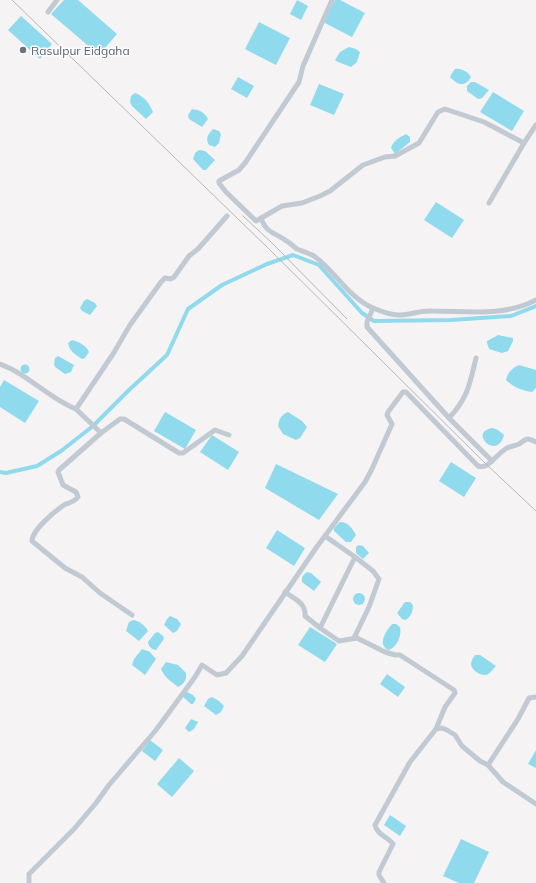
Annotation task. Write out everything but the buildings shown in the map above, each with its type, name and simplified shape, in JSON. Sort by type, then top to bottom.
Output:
[{"type":"street","points":[[48,12],[57,0]]},
{"type":"street","points":[[332,0],[303,66],[299,82],[245,163],[239,170],[219,181],[226,192],[256,221],[282,206],[302,203],[330,191],[363,165],[385,157],[395,156],[419,144],[438,112],[445,109],[484,122],[524,143]]},
{"type":"street","points":[[489,204],[536,125]]},
{"type":"street","points":[[76,409],[113,354],[130,325],[163,279],[171,279],[174,277],[189,256],[198,249],[227,216]]},
{"type":"street","points":[[262,218],[264,225],[270,232],[284,239],[296,248],[313,256],[331,271],[342,285],[360,300],[373,308],[398,315],[430,310],[500,311],[524,306],[536,300]]},
{"type":"street","points":[[373,308],[367,322],[367,327],[370,331],[449,418],[492,461]]},
{"type":"street","points":[[449,418],[469,389],[476,358]]},
{"type":"street","points":[[0,364],[20,373],[48,393],[76,409],[101,432]]},
{"type":"street","points":[[29,883],[30,874],[96,803],[109,785],[156,730],[195,677],[202,665],[217,675],[226,673],[242,656],[285,592],[361,488],[371,471],[392,424],[387,415],[404,392],[406,392],[478,466],[484,467],[505,449],[519,444],[523,440],[526,439],[536,442]]},
{"type":"street","points":[[132,615],[82,577],[65,568],[32,541],[32,537],[43,524],[63,506],[71,503],[78,497],[76,492],[63,485],[58,472],[59,470],[101,432],[120,419],[124,419],[179,454],[183,453],[215,430],[229,435]]},
{"type":"street","points":[[325,536],[373,571],[379,579],[369,607],[354,638]]},
{"type":"street","points":[[320,628],[355,557]]},
{"type":"street","points":[[285,592],[303,604],[305,616],[339,641],[357,638],[392,655],[400,655],[454,690],[455,693],[445,707],[436,729],[410,762],[376,825],[376,829],[380,834],[393,844],[379,872],[379,875],[384,883]]},
{"type":"street","points":[[488,765],[529,698],[536,697]]},
{"type":"street","points":[[436,729],[442,728],[455,735],[462,746],[480,761],[488,765],[503,782],[536,804]]},
{"type":"water","points":[[64,0],[78,0],[117,34],[99,55],[51,14]]},
{"type":"water","points":[[297,0],[308,6],[301,20],[290,14]]},
{"type":"water","points":[[335,0],[340,0],[365,13],[352,37],[323,22]]},
{"type":"water","points":[[21,16],[52,44],[40,59],[8,30]]},
{"type":"water","points":[[259,22],[290,38],[276,65],[245,49]]},
{"type":"water","points":[[349,47],[360,52],[357,62],[351,67],[335,60],[340,52]]},
{"type":"water","points":[[455,69],[464,71],[471,77],[464,84],[459,84],[450,77]]},
{"type":"water","points":[[238,77],[254,86],[247,98],[231,89]]},
{"type":"water","points":[[471,82],[475,82],[489,90],[482,98],[478,99],[467,91],[467,86]]},
{"type":"water","points":[[319,84],[344,94],[334,115],[310,105]]},
{"type":"water","points":[[493,92],[524,111],[512,131],[480,112]]},
{"type":"water","points":[[135,93],[146,101],[153,112],[146,119],[132,106],[130,102],[131,96]]},
{"type":"water","points":[[192,109],[202,112],[208,119],[202,127],[189,119],[188,115]]},
{"type":"water","points":[[213,129],[219,131],[221,134],[219,143],[215,147],[209,145],[207,141],[208,135]]},
{"type":"water","points":[[406,134],[410,137],[410,142],[395,154],[391,148],[393,143]]},
{"type":"water","points":[[199,150],[205,151],[215,160],[206,170],[203,170],[193,159],[195,153]]},
{"type":"water","points":[[436,202],[464,220],[452,238],[424,220]]},
{"type":"water","points":[[87,299],[95,303],[97,306],[90,315],[82,311],[80,308]]},
{"type":"water","points":[[498,335],[513,338],[508,351],[502,353],[489,349],[487,341]]},
{"type":"water","points":[[72,340],[86,347],[89,352],[85,358],[82,359],[71,351],[68,343]]},
{"type":"water","points":[[58,356],[74,365],[71,372],[65,374],[55,367],[55,358]]},
{"type":"water","points":[[23,365],[27,365],[29,369],[27,373],[23,373],[21,371],[21,367]]},
{"type":"water","points":[[519,365],[536,370],[536,388],[532,392],[518,388],[506,380],[514,367]]},
{"type":"water","points":[[4,380],[39,401],[25,423],[0,407],[0,387]]},
{"type":"water","points":[[165,412],[196,430],[185,449],[154,431]]},
{"type":"water","points":[[288,412],[302,421],[307,427],[300,438],[296,440],[283,434],[278,426],[281,418]]},
{"type":"water","points":[[493,428],[504,435],[500,443],[496,446],[486,443],[483,439],[483,434],[486,430]]},
{"type":"water","points":[[212,435],[239,452],[228,470],[200,452]]},
{"type":"water","points":[[451,462],[476,478],[464,497],[439,481]]},
{"type":"water","points":[[276,464],[338,494],[319,520],[265,488]]},
{"type":"water","points":[[340,522],[348,524],[356,535],[351,542],[346,542],[334,531],[334,528]]},
{"type":"water","points":[[277,530],[305,548],[294,566],[266,548]]},
{"type":"water","points":[[359,545],[363,546],[369,553],[363,559],[356,553],[356,547]]},
{"type":"water","points":[[307,572],[311,573],[321,582],[314,591],[302,582],[303,576]]},
{"type":"water","points":[[357,593],[361,593],[365,599],[361,605],[357,605],[353,601],[353,597]]},
{"type":"water","points":[[405,602],[410,602],[413,605],[410,616],[405,620],[402,619],[397,613]]},
{"type":"water","points":[[170,616],[177,619],[181,624],[177,631],[173,633],[164,625]]},
{"type":"water","points":[[133,620],[142,624],[148,631],[139,641],[126,631],[129,622]]},
{"type":"water","points":[[392,624],[396,624],[400,627],[400,634],[394,647],[388,650],[383,644],[383,641],[387,630]]},
{"type":"water","points":[[310,627],[337,644],[325,662],[298,645]]},
{"type":"water","points":[[158,632],[164,639],[155,650],[149,646],[148,642],[155,633]]},
{"type":"water","points":[[142,649],[150,652],[156,659],[145,675],[132,665],[134,659]]},
{"type":"water","points":[[475,655],[480,655],[496,666],[490,673],[484,675],[479,674],[471,666],[471,662]]},
{"type":"water","points":[[166,662],[178,665],[186,673],[185,682],[182,685],[178,687],[162,672],[161,669]]},
{"type":"water","points":[[387,674],[405,687],[398,697],[380,684]]},
{"type":"water","points":[[187,692],[193,695],[196,699],[193,704],[182,696]]},
{"type":"water","points":[[212,697],[224,706],[221,712],[216,715],[204,706],[208,699]]},
{"type":"water","points":[[191,719],[198,722],[194,729],[189,732],[185,728]]},
{"type":"water","points":[[150,740],[163,750],[155,761],[142,751]]},
{"type":"water","points":[[536,750],[536,768],[528,764]]},
{"type":"water","points":[[179,758],[194,771],[172,797],[157,784]]},
{"type":"water","points":[[390,815],[406,826],[400,836],[384,825]]},
{"type":"water","points":[[461,839],[489,852],[474,883],[459,883],[443,876]]},
{"type":"waterway","points":[[0,472],[6,473],[37,466],[61,451],[93,426],[167,355],[188,309],[222,285],[267,264],[293,255],[319,265],[362,313],[374,321],[451,320],[511,316],[536,306]]},
{"type":"railway","points":[[12,0],[268,248],[487,465],[536,511]]},
{"type":"railway","points":[[243,216],[272,243],[347,319]]},
{"type":"place","name":"Rasulpur Eidgaha","points":[[23,50]]}]
